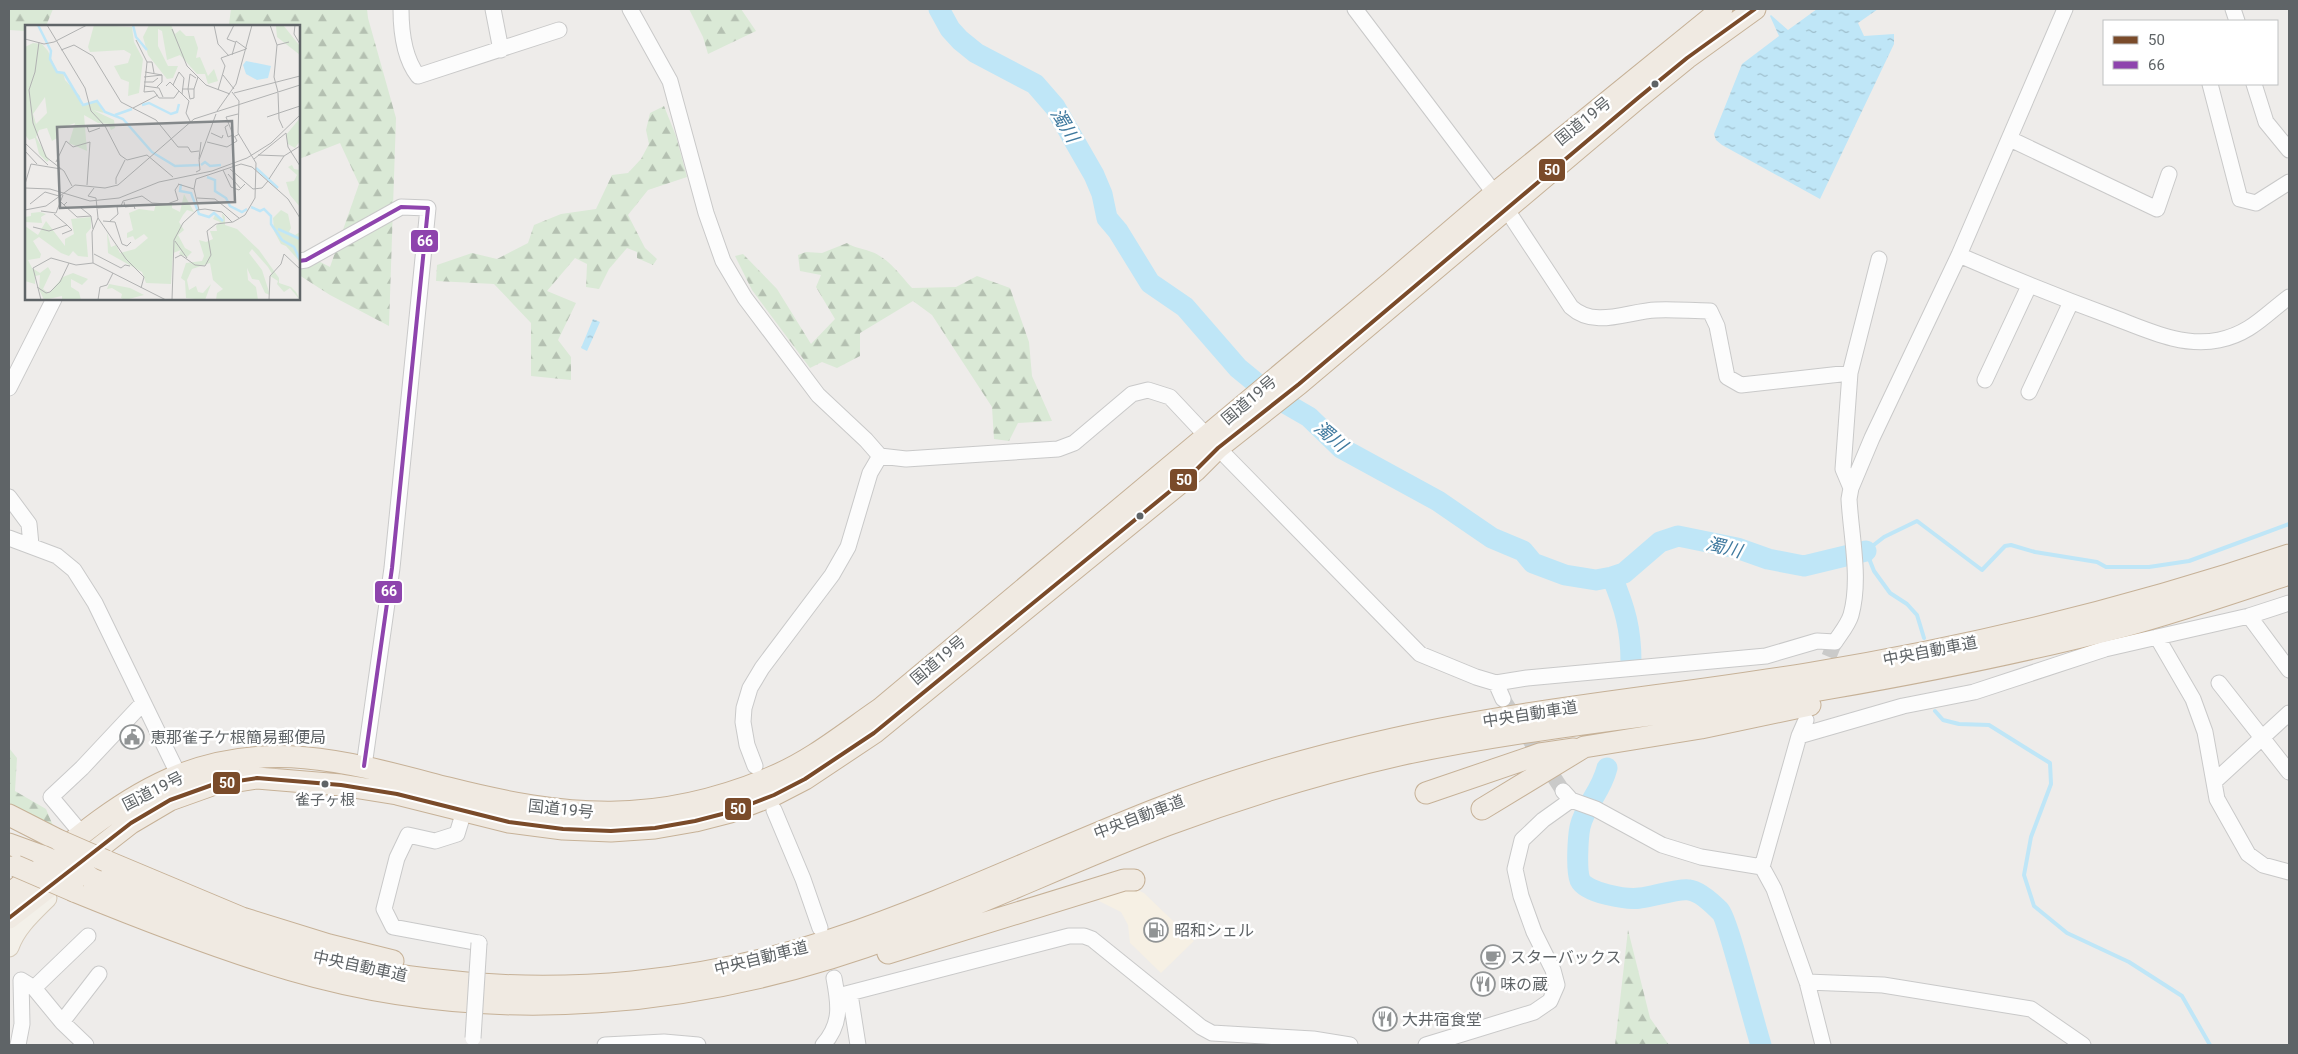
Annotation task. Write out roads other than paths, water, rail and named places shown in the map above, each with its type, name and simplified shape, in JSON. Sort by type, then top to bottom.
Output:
[{"type":"highway","name":"国道19号","points":[[9,894],[113,811],[183,784],[217,765],[252,758],[280,756],[327,759],[364,766],[515,804],[601,813],[644,811],[685,806],[773,777],[820,752],[880,709],[1293,377],[1501,202],[1722,9]]},
{"type":"highway","name":"国道19号","points":[[1501,202],[1638,98],[1687,58],[1755,9]]},
{"type":"highway","name":"国道19号","points":[[183,784],[212,785],[257,778],[292,780],[396,794],[518,823],[563,829],[610,831],[655,828],[730,812],[805,779],[874,733],[1196,470],[1212,442]]},
{"type":"highway","name":"中央自動車道","points":[[9,844],[270,945],[342,965],[492,986],[548,987],[629,982],[708,972],[780,956],[834,939],[966,890],[1157,809],[1237,781],[1312,759],[1394,738],[1478,722],[1812,673],[2013,634],[2120,608],[2209,582],[2289,555]]},
{"type":"highway","name":"中央自動車道","points":[[12,865],[68,884],[198,939],[293,971],[340,982],[448,1000],[495,1004],[569,1004],[636,1000],[706,990],[785,972],[838,957],[927,924],[1165,826],[1308,778],[1399,755],[1481,739],[1830,688],[2018,651],[2127,626],[2289,574]]},
{"type":"highway","points":[[1426,793],[1540,754],[1701,728],[1841,699],[1951,675],[2018,651]]},
{"type":"highway","points":[[1482,810],[1584,747]]},
{"type":"highway","name":"国道19号","points":[[9,918],[68,884],[131,823],[170,800],[183,784]]},
{"type":"highway","points":[[9,815],[60,841],[242,918],[328,945],[402,963],[450,981]]},
{"type":"highway","points":[[569,1004],[605,1013],[648,1010],[781,985],[1124,880],[1134,880]]},
{"type":"main road","points":[[9,947],[13,936],[23,922],[58,886],[68,884]]},
{"type":"street","points":[[401,9],[401,22],[410,66],[418,76],[559,30]]},
{"type":"street","points":[[493,9],[501,50]]},
{"type":"street","points":[[630,9],[670,81],[706,212],[723,261],[745,298],[818,395],[866,440],[880,456],[906,459],[1058,450],[1074,443],[1132,394],[1148,390],[1170,397],[1420,654],[1476,677],[1496,683],[1527,678],[1766,656],[1817,642],[1835,642],[1850,618],[1854,599],[1854,563],[1849,499],[1851,488],[1872,438],[1959,255],[2065,9]]},
{"type":"street","points":[[1355,9],[1501,202],[1571,307],[1577,313],[1590,317],[1618,317],[1655,310],[1710,311],[1717,326],[1727,377],[1741,385],[1850,373]]},
{"type":"street","points":[[2210,85],[2240,199],[2256,203],[2289,182]]},
{"type":"street","points":[[2254,85],[2266,122],[2289,150]]},
{"type":"street","points":[[2010,139],[2157,209],[2169,174]]},
{"type":"street","points":[[300,261],[306,260],[400,207],[428,208],[392,568],[364,766]]},
{"type":"street","points":[[1959,255],[2029,286],[2169,338],[2198,342],[2220,340],[2252,327],[2289,297]]},
{"type":"street","points":[[1851,488],[1843,470],[1850,373],[1879,259]]},
{"type":"street","points":[[1985,380],[2029,286]]},
{"type":"street","points":[[9,388],[53,300]]},
{"type":"street","points":[[2029,392],[2071,302]]},
{"type":"street","points":[[755,766],[746,745],[743,722],[744,708],[750,688],[762,668],[832,575],[848,546],[870,473],[880,456]]},
{"type":"street","points":[[9,496],[29,524],[31,545]]},
{"type":"street","points":[[9,538],[57,556],[74,570],[95,603],[142,704],[183,784]]},
{"type":"street","points":[[1799,736],[1903,706],[1974,692],[2105,648],[2249,616],[2289,603]]},
{"type":"street","points":[[2249,616],[2289,670]]},
{"type":"street","points":[[2157,637],[2193,699],[2205,732],[2217,799],[2248,854],[2263,865],[2289,872]]},
{"type":"street","points":[[1496,683],[1503,699]]},
{"type":"street","points":[[2219,683],[2289,772]]},
{"type":"street","points":[[82,834],[51,797],[82,768],[142,704]]},
{"type":"street","points":[[2214,782],[2289,712]]},
{"type":"street","points":[[1806,720],[1799,736],[1762,867],[1774,889],[1807,982],[1823,1045]]},
{"type":"street","points":[[1426,1045],[1534,1012],[1550,1002],[1557,985],[1534,932],[1521,896],[1515,869],[1522,840],[1567,795],[1662,845],[1702,857],[1762,867]]},
{"type":"street","points":[[774,810],[803,879],[820,928]]},
{"type":"street","points":[[464,811],[457,834],[435,841],[408,835],[397,858],[384,910],[393,927],[479,943],[474,1041]]},
{"type":"street","points":[[34,988],[88,936]]},
{"type":"street","points":[[844,995],[1070,936],[1084,936],[1092,939],[1145,980],[1201,1027],[1220,1035],[1248,1040],[1313,1039],[1350,1045]]},
{"type":"street","points":[[62,1022],[99,974]]},
{"type":"street","points":[[834,978],[844,995],[858,1045]]},
{"type":"street","points":[[18,1045],[22,1024],[21,980],[34,988],[62,1022],[86,1045]]},
{"type":"street","points":[[1807,982],[1883,985],[2031,1009],[2083,1045]]},
{"type":"street","points":[[823,1045],[836,1024],[839,1006],[844,995]]},
{"type":"street","points":[[605,1045],[664,1042],[698,1045]]},
{"type":"water","points":[[1817,9],[1878,9],[1858,23],[1864,36],[1894,34],[1894,44],[1820,199],[1722,145],[1716,140],[1714,134],[1742,64],[1779,36],[1770,16],[1788,30]]},
{"type":"water","points":[[593,319],[600,322],[587,351],[581,348]]},
{"type":"waterway","name":"濁川","points":[[939,9],[950,29],[960,40],[976,53],[1035,84],[1055,107],[1094,175],[1102,194],[1107,218],[1118,231],[1150,283],[1185,307],[1238,368],[1271,395],[1309,417],[1341,448],[1438,501],[1492,538],[1523,551],[1533,563],[1565,575],[1596,580],[1624,573],[1660,542],[1678,536],[1737,548],[1768,559],[1804,566],[1866,551]]},
{"type":"waterway","points":[[1924,638],[1917,615],[1907,604],[1890,593],[1874,571],[1866,551],[1884,537],[1917,521],[1982,570],[2005,546],[2011,545],[2035,552],[2097,562],[2106,567],[2149,567],[2189,561],[2289,524]]},
{"type":"waterway","points":[[1612,577],[1626,619],[1630,639],[1631,662]]},
{"type":"waterway","points":[[1935,711],[1943,720],[1959,724],[1989,725],[2050,763],[2051,784],[2031,837],[2024,875],[2034,906],[2067,933],[2129,962],[2182,996],[2210,1045]]},
{"type":"waterway","points":[[1607,768],[1601,784],[1585,812],[1580,827],[1578,846],[1580,880],[1590,889],[1607,895],[1640,898],[1679,890],[1689,890],[1701,895],[1713,904],[1720,911],[1729,932],[1761,1045]]},
{"type":"tunnel","points":[[1820,678],[1835,642]]},
{"type":"tunnel","points":[[1503,699],[1563,791]]},
{"type":"place","name":"恵那雀子ケ根簡易郵便局","points":[[132,737]]},
{"type":"place","name":"雀子ヶ根","points":[[325,784]]},
{"type":"place","name":"昭和シェル","points":[[1156,930]]},
{"type":"place","name":"スターバックス","points":[[1493,957]]},
{"type":"place","name":"味の蔵","points":[[1483,984]]},
{"type":"place","name":"大井宿食堂","points":[[1385,1019]]}]
